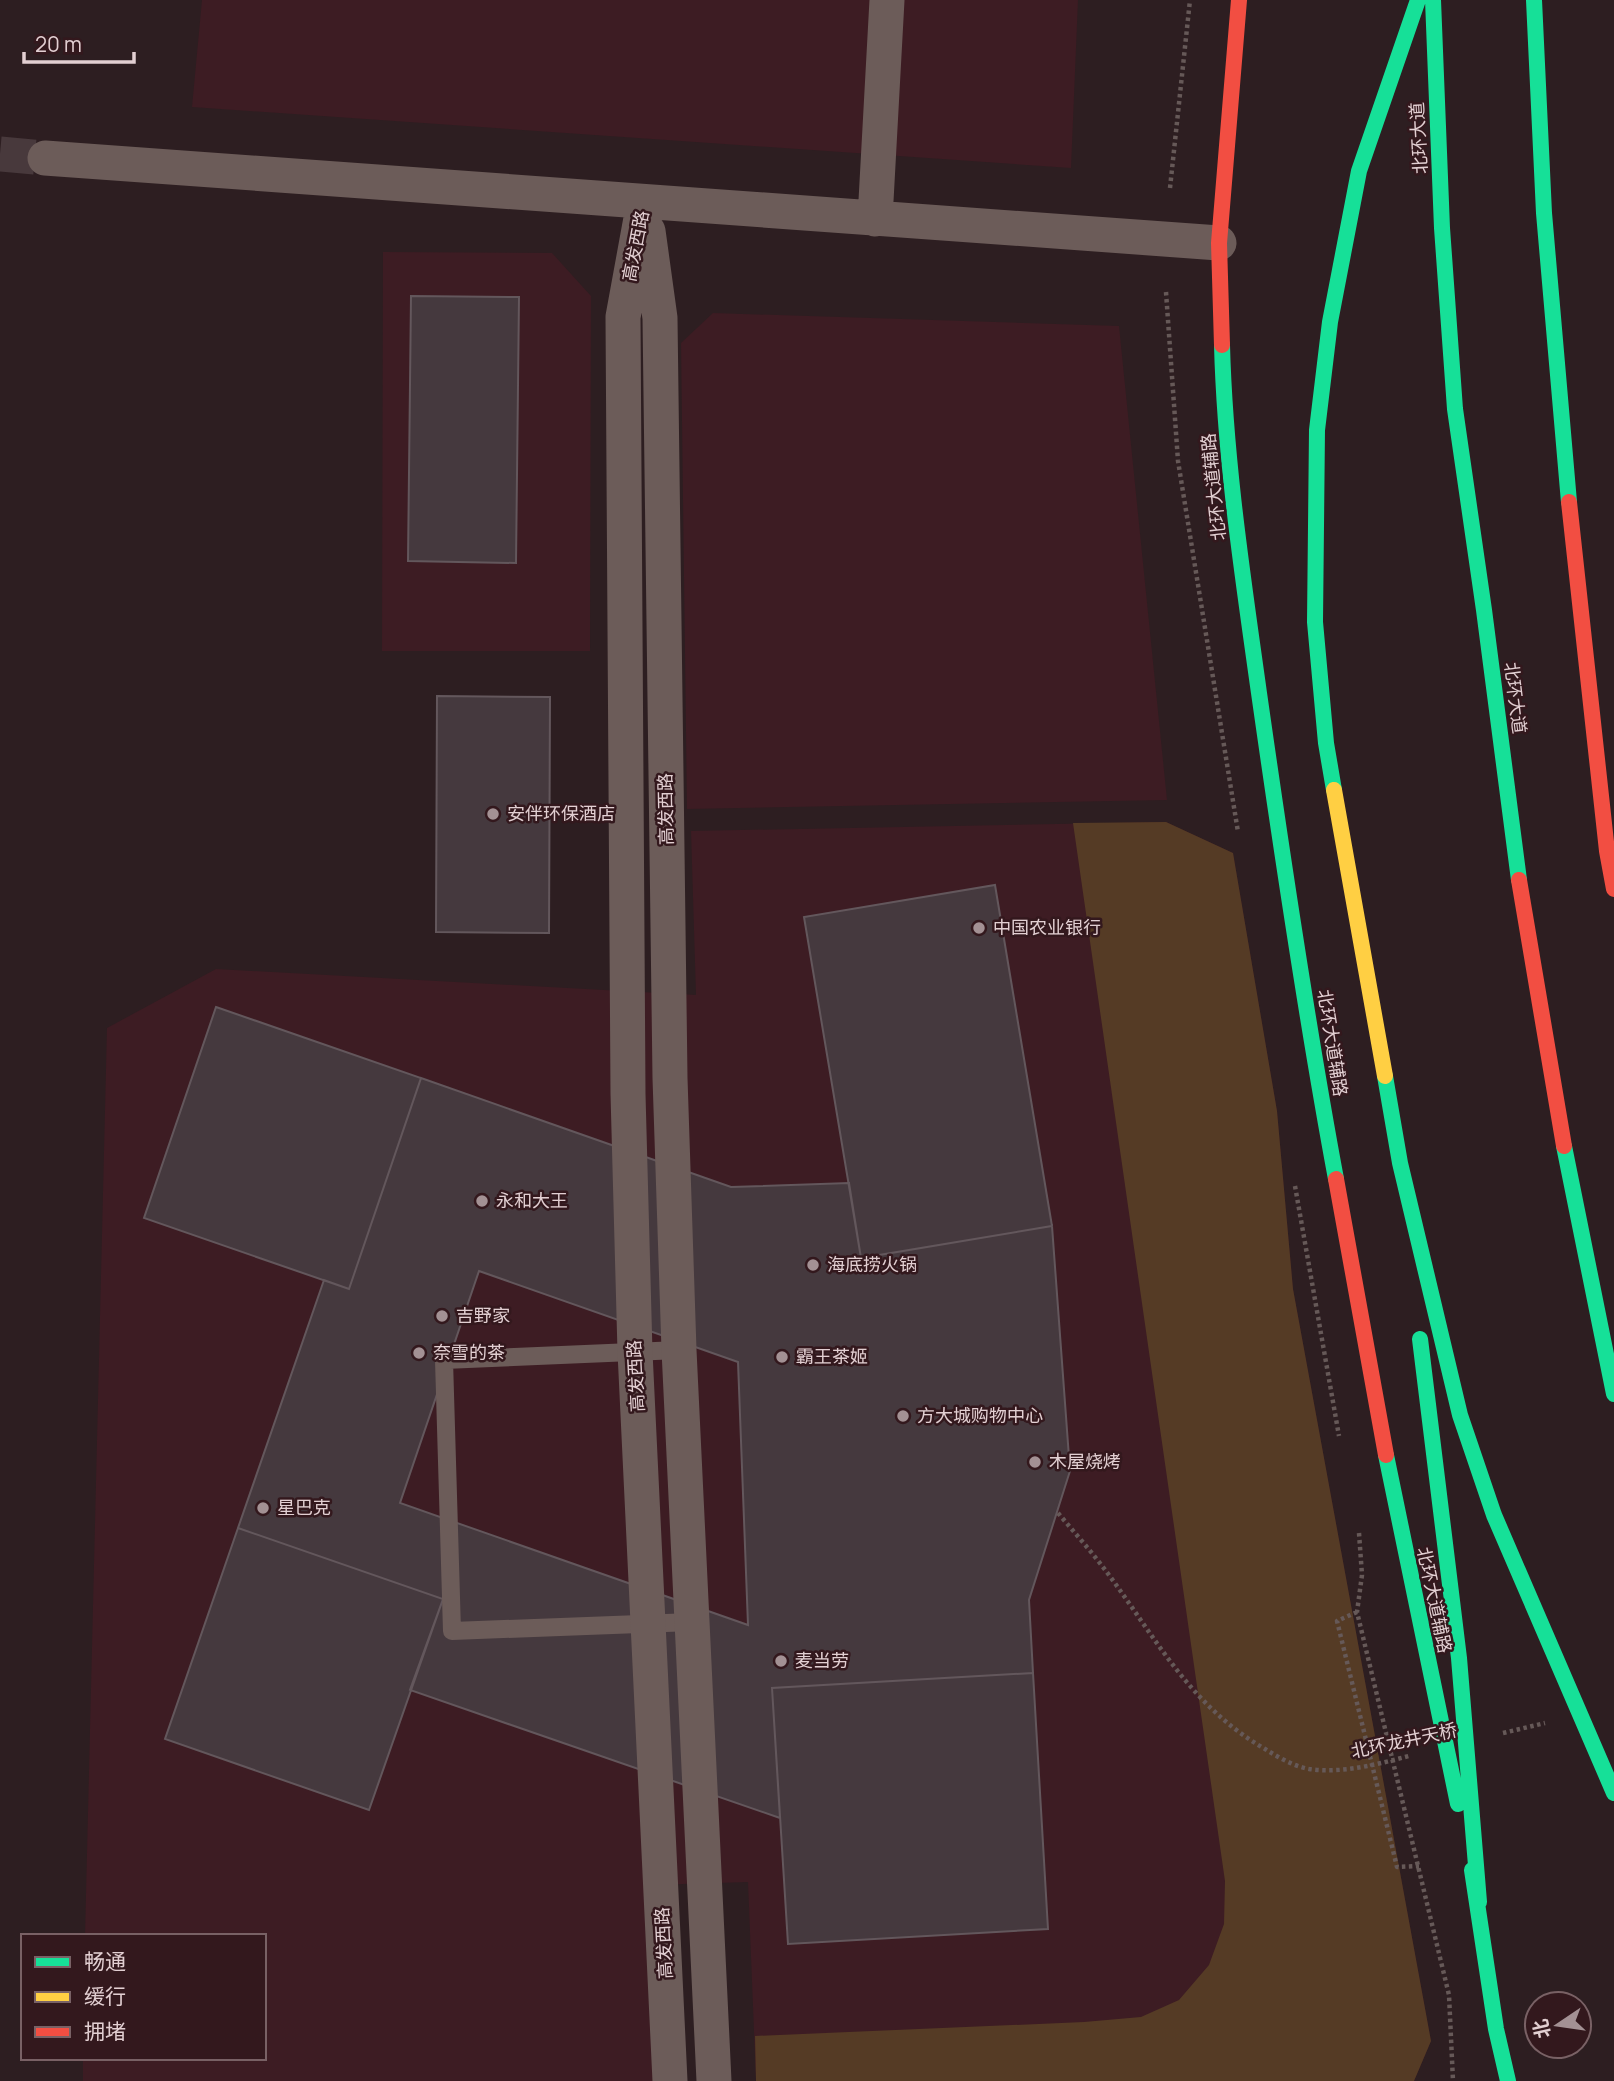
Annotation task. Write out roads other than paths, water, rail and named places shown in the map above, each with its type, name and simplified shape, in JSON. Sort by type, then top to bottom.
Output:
[{"type":"main road","name":"北环大道辅路","points":[[1239,0],[1219,243],[1223,389],[1242,568],[1321,1099],[1397,1517],[1479,1902],[1497,2043],[1508,2081]]},
{"type":"main road","points":[[1418,0],[1359,171],[1330,322],[1317,429],[1315,622],[1326,743],[1400,1163],[1460,1416],[1494,1515],[1614,1793]]},
{"type":"main road","name":"北环大道","points":[[1433,0],[1442,228],[1455,409],[1519,884],[1571,1184],[1614,1394]]},
{"type":"main road","points":[[1534,0],[1545,230],[1558,404],[1607,851],[1614,888]]},
{"type":"main road","points":[[1400,1163],[1416,1301]]},
{"type":"main road","points":[[1419,1328],[1459,1658],[1479,1902]]},
{"type":"street","points":[[875,219],[887,0]]},
{"type":"street","points":[[45,158],[1219,243]]},
{"type":"street","name":"高发西路","points":[[644,202],[660,318],[670,1078],[679,1350],[713,2081]]},
{"type":"street","name":"高发西路","points":[[644,202],[622,317],[628,1094],[635,1352],[670,2081]]},
{"type":"lane","points":[[679,1350],[444,1360],[452,1631],[692,1622]]},
{"type":"tunnel","points":[[0,154],[45,158]]},
{"type":"place","name":"安伴环保酒店","points":[[493,814]]},
{"type":"place","name":"中国农业银行","points":[[979,928]]},
{"type":"place","name":"永和大王","points":[[482,1201]]},
{"type":"place","name":"海底捞火锅","points":[[813,1265]]},
{"type":"place","name":"吉野家","points":[[442,1316]]},
{"type":"place","name":"奈雪的茶","points":[[419,1353]]},
{"type":"place","name":"霸王茶姬","points":[[782,1357]]},
{"type":"place","name":"方大城购物中心","points":[[903,1416]]},
{"type":"place","name":"木屋烧烤","points":[[1035,1462]]},
{"type":"place","name":"星巴克","points":[[263,1508]]},
{"type":"place","name":"麦当劳","points":[[781,1661]]}]
